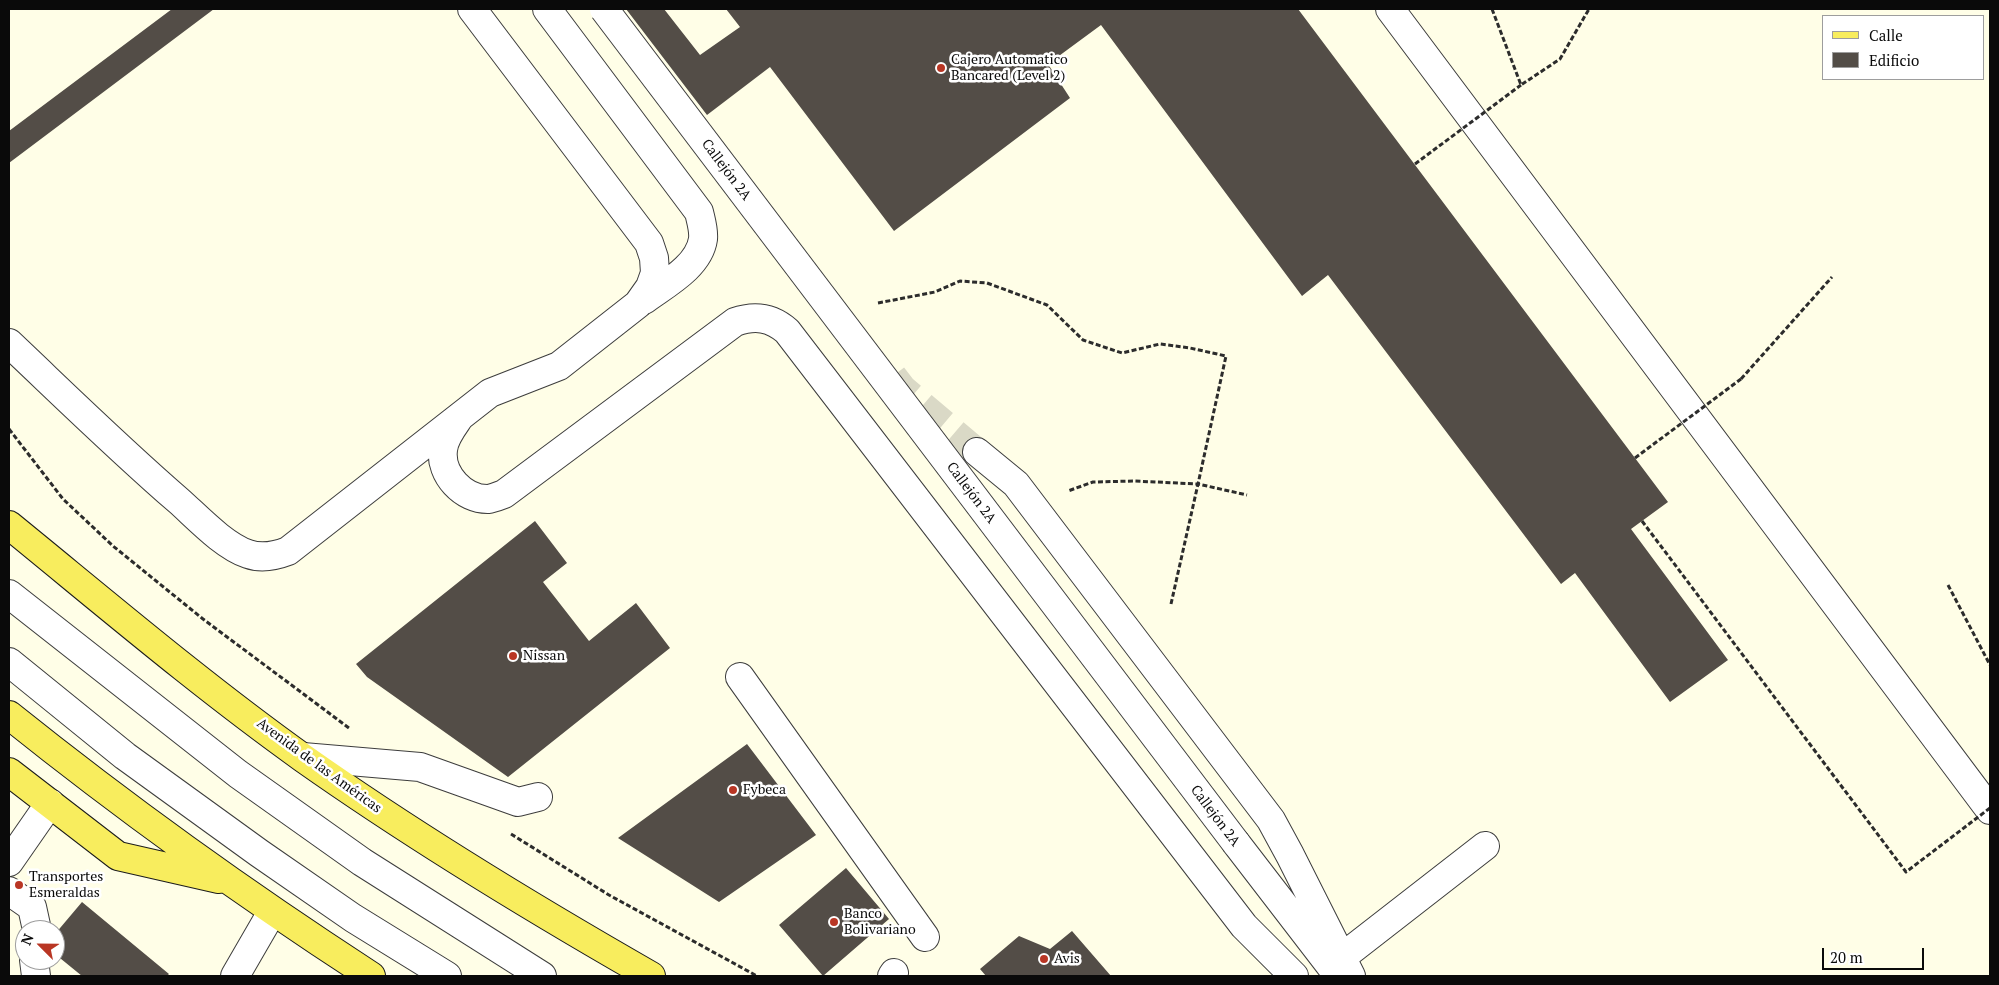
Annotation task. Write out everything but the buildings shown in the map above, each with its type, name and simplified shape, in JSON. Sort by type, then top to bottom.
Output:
[{"type":"main road","name":"Avenida de las Américas","points":[[9,525],[163,651],[302,757],[390,817],[526,904],[651,976]]},
{"type":"main road","points":[[9,715],[80,772],[272,912],[371,976]]},
{"type":"main road","points":[[9,772],[118,856],[231,882]]},
{"type":"street","points":[[472,9],[650,244],[654,258],[655,273],[650,287],[638,304]]},
{"type":"street","points":[[9,343],[126,455],[233,546],[248,554],[260,557],[274,557],[288,551],[490,393],[559,366],[688,267],[697,254],[703,241],[703,228],[699,212],[547,9]]},
{"type":"street","name":"Callejón 2A","points":[[604,9],[1236,843],[1344,970]]},
{"type":"street","points":[[1390,9],[1990,809]]},
{"type":"street","points":[[459,418],[447,436],[443,450],[444,464],[448,476],[460,490],[488,499],[504,494],[735,322],[748,318],[764,318],[776,322],[787,331],[1244,926],[1294,976]]},
{"type":"street","points":[[977,452],[1016,484],[1271,820],[1290,854],[1344,970],[1485,846]]},
{"type":"street","points":[[9,594],[238,774],[362,862],[542,976]]},
{"type":"street","points":[[9,662],[125,756],[244,842],[354,918],[447,976]]},
{"type":"street","points":[[740,677],[925,937]]},
{"type":"street","points":[[302,757],[420,767],[518,802],[538,797]]},
{"type":"street","points":[[9,862],[50,804]]},
{"type":"street","points":[[9,891],[32,907],[35,920]]},
{"type":"street","points":[[235,976],[272,912]]},
{"type":"path","points":[[1492,9],[1521,85]]},
{"type":"path","points":[[1415,164],[1521,85],[1560,59],[1588,9]]},
{"type":"path","points":[[1635,458],[1741,379],[1832,277]]},
{"type":"path","points":[[878,304],[935,292],[960,281],[987,284],[1047,305],[1083,340],[1122,353],[1160,344],[1226,356],[1171,604]]},
{"type":"path","points":[[9,429],[63,499],[114,546],[203,619],[351,729]]},
{"type":"path","points":[[1068,491],[1094,482],[1144,481],[1198,484],[1247,495]]},
{"type":"path","points":[[1642,521],[1906,872],[1990,809]]},
{"type":"path","points":[[1948,585],[1990,665]]},
{"type":"path","points":[[510,833],[609,894],[757,976]]},
{"type":"tunnel","points":[[893,376],[903,389],[977,452]]},
{"type":"place","name":"Cajero Automatico Bancared (Level 2)","points":[[941,68]]},
{"type":"place","name":"Nissan","points":[[513,656]]},
{"type":"place","name":"Fybeca","points":[[733,790]]},
{"type":"place","name":"Transportes Esmeraldas","points":[[19,885]]},
{"type":"place","name":"Banco Bolivariano","points":[[834,922]]},
{"type":"place","name":"Avis","points":[[1044,959]]}]
